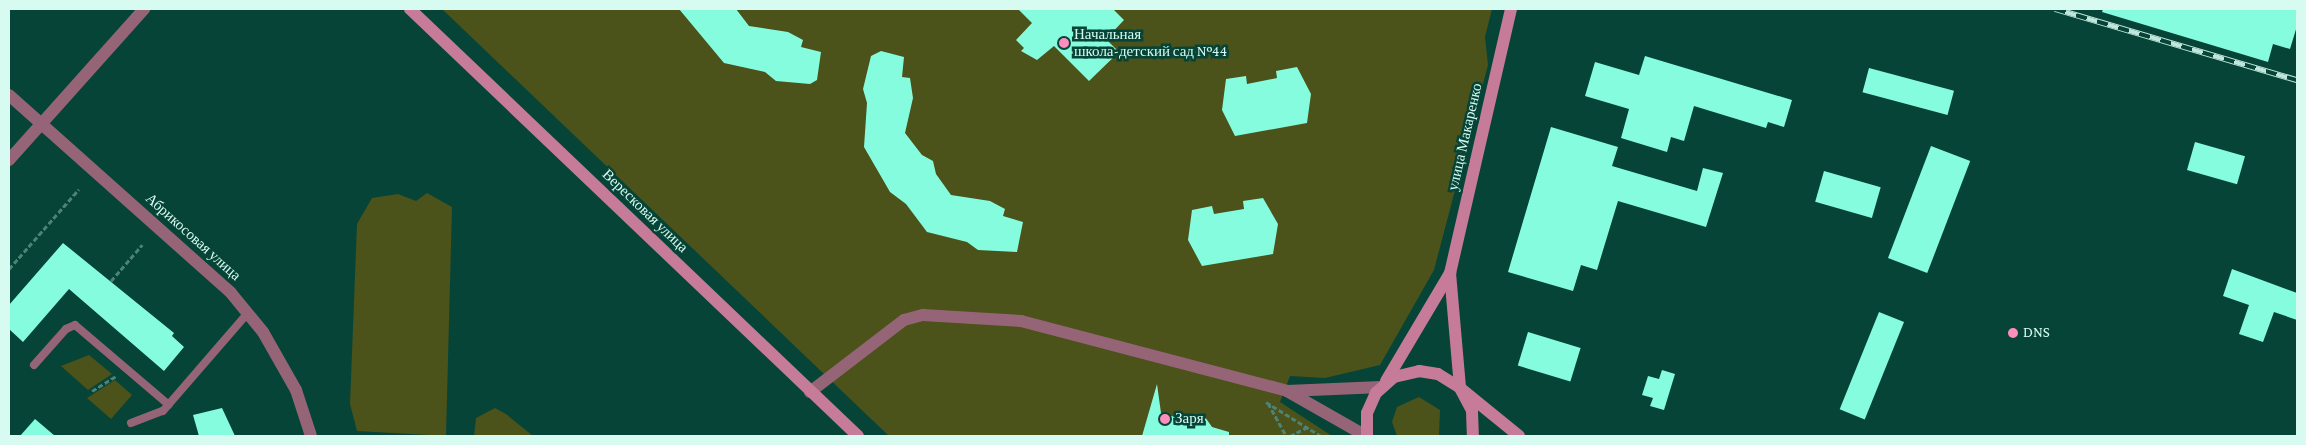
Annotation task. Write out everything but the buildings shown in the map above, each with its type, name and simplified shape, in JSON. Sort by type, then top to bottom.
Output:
[{"type":"street","points":[[9,160],[144,9]]},
{"type":"street","name":"Вересковая улица","points":[[410,9],[858,436]]},
{"type":"street","name":"улица Макаренко","points":[[1460,388],[1450,273],[1511,9]]},
{"type":"street","name":"Абрикосовая улица","points":[[9,95],[231,293],[248,313],[296,390],[311,436]]},
{"type":"street","name":"улица Макаренко","points":[[1366,436],[1367,413],[1450,273]]},
{"type":"street","points":[[810,392],[904,320],[923,315],[1021,320],[1287,392],[1366,436]]},
{"type":"street","points":[[1287,392],[1383,384],[1410,372],[1429,372],[1460,388],[1519,436]]},
{"type":"street","points":[[1460,388],[1472,411],[1473,436]]},
{"type":"lane","points":[[131,423],[163,412],[248,313]]},
{"type":"lane","points":[[34,364],[66,328],[74,325],[169,405]]},
{"type":"path","points":[[9,269],[79,189]]},
{"type":"path","points":[[111,281],[142,245]]},
{"type":"path","points":[[92,391],[127,369]]},
{"type":"path","points":[[1259,400],[1268,403],[1308,426],[1321,436]]},
{"type":"path","points":[[1268,403],[1286,436]]},
{"type":"path","points":[[1290,436],[1308,426]]},
{"type":"green space","points":[[442,9],[1492,9],[1485,37],[1488,65],[1434,270],[1380,365],[1325,378],[1290,376],[1280,402],[1332,436],[889,436]]},
{"type":"green space","points":[[427,193],[452,207],[446,436],[357,431],[350,404],[357,224],[372,198],[398,194],[416,201]]},
{"type":"green space","points":[[89,355],[112,374],[88,390],[61,366]]},
{"type":"green space","points":[[115,380],[132,395],[111,419],[87,398]]},
{"type":"green space","points":[[1419,397],[1440,410],[1439,435],[1397,436],[1392,422],[1397,407]]},
{"type":"green space","points":[[495,408],[506,414],[533,436],[474,436],[476,418]]},
{"type":"railway","points":[[2055,9],[2297,80]]},
{"type":"place","name":"Начальная школа-детский сад №44","points":[[1064,43]]},
{"type":"place","name":"DNS","points":[[2013,333]]},
{"type":"place","name":"Заря","points":[[1165,419]]}]
